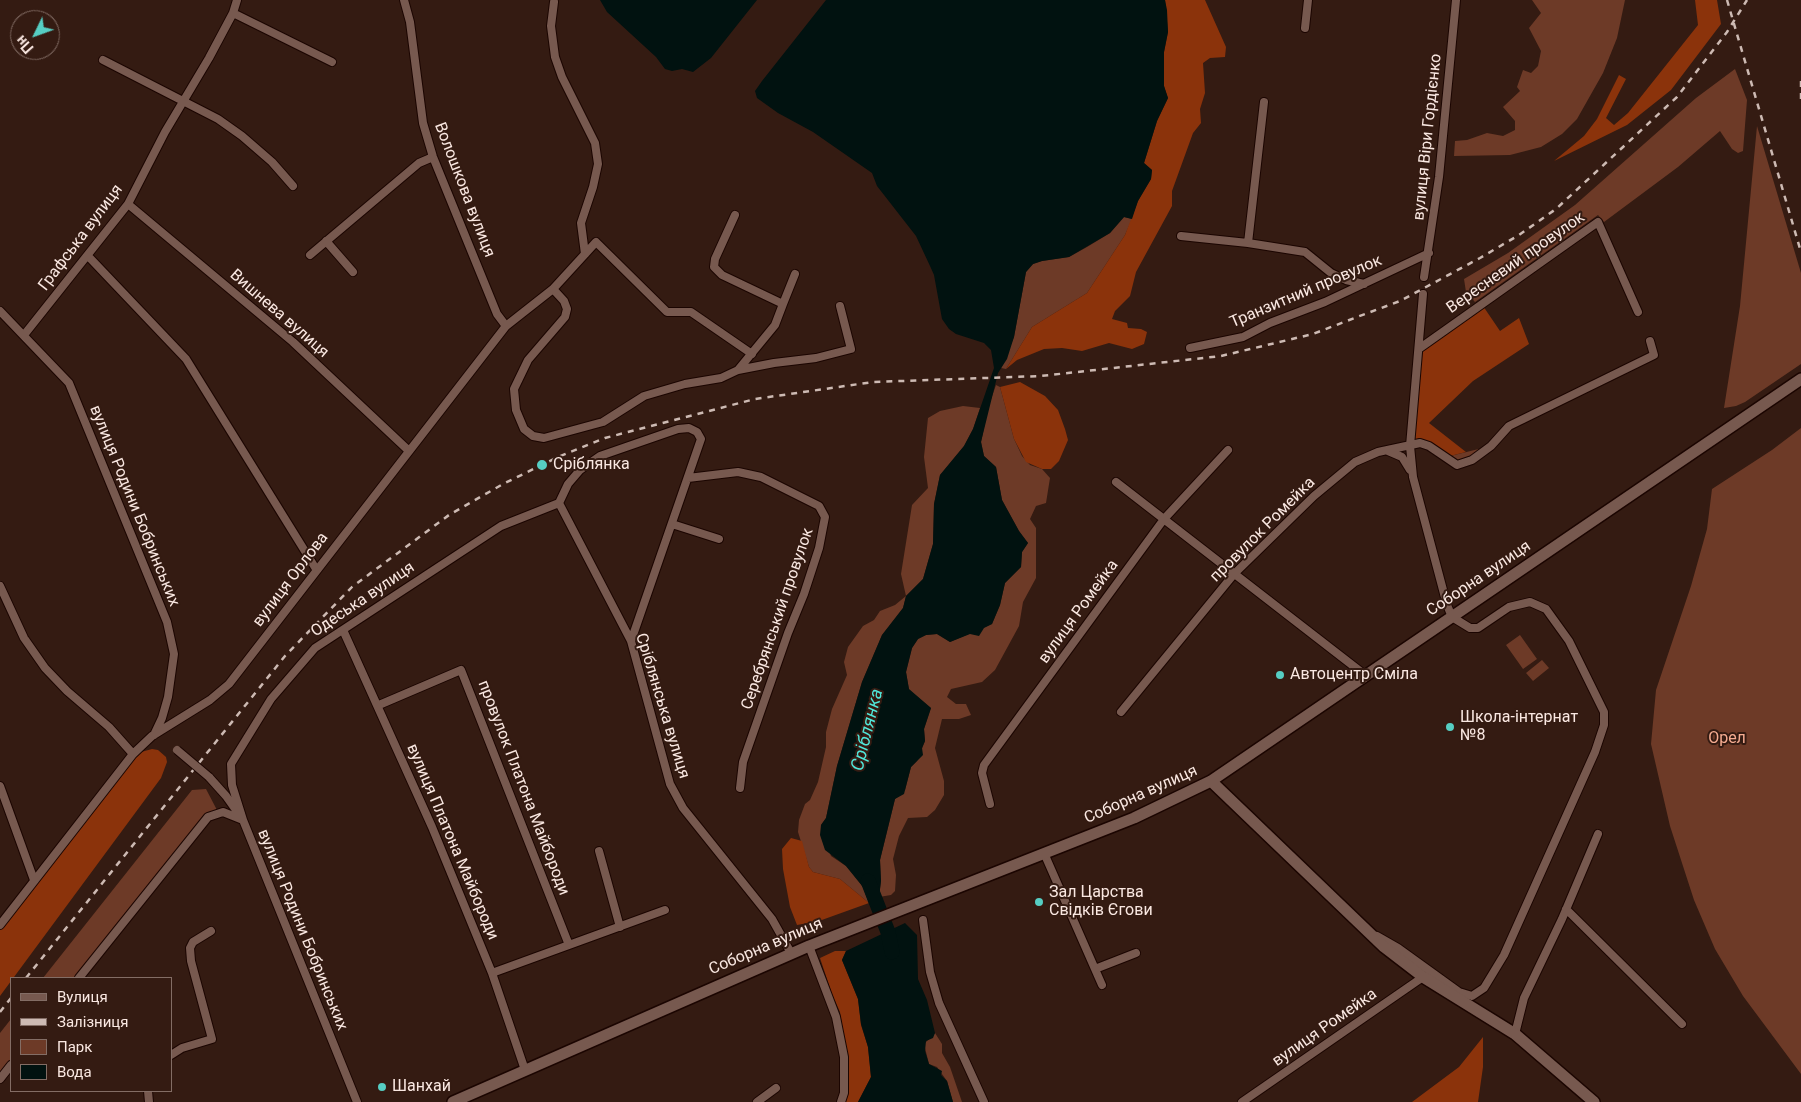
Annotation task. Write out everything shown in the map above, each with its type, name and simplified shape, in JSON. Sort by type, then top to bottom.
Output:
[{"type":"main road","name":"Соборна вулиця","points":[[453,1102],[791,953],[1160,808],[1211,782],[1801,379]]},
{"type":"main road","points":[[1211,782],[1367,931],[1423,977],[1513,1032],[1594,1102]]},
{"type":"street","name":"Графська вулиця","points":[[24,335],[128,204],[182,101],[233,13],[237,0]]},
{"type":"street","name":"Волошкова вулиця","points":[[404,0],[410,22],[423,123],[433,157],[497,314],[506,326]]},
{"type":"street","points":[[1305,28],[1308,0]]},
{"type":"street","name":"вулиця Віри Гордієнко","points":[[1424,277],[1429,253],[1456,0]]},
{"type":"street","points":[[554,2],[551,26],[555,57],[562,77],[596,143],[598,164],[593,187],[581,223],[585,254]]},
{"type":"street","points":[[233,13],[332,62]]},
{"type":"street","points":[[103,60],[218,120],[242,136],[272,162],[293,186]]},
{"type":"street","points":[[1248,243],[1264,102]]},
{"type":"street","points":[[310,255],[419,163],[433,157]]},
{"type":"street","name":"Вишнева вулиця","points":[[128,204],[293,342],[408,450]]},
{"type":"street","points":[[735,215],[715,259],[714,266],[722,276],[783,304]]},
{"type":"street","name":"Вересневий провулок","points":[[1420,348],[1598,222],[1638,312]]},
{"type":"street","points":[[1181,236],[1248,243],[1305,252],[1331,273],[1346,280],[1364,284]]},
{"type":"street","points":[[326,241],[352,272]]},
{"type":"street","name":"вулиця Орлова","points":[[0,925],[133,754],[152,736],[210,700],[229,684],[408,450],[506,326],[552,289],[596,242],[667,312],[691,312],[752,354]]},
{"type":"street","name":"Транзитний провулок","points":[[1190,348],[1243,336],[1364,284],[1429,253]]},
{"type":"street","points":[[88,256],[142,311],[186,360],[316,569]]},
{"type":"street","points":[[738,370],[775,325],[795,274]]},
{"type":"street","points":[[552,289],[564,301],[567,309],[565,317],[528,360],[514,389],[516,410],[524,429],[533,436],[544,438],[602,422],[644,396],[684,384],[721,378],[738,370],[816,358],[851,348],[840,306]]},
{"type":"street","points":[[1367,931],[1398,948],[1459,992],[1472,996],[1484,988],[1504,956],[1595,752],[1604,725],[1604,712],[1569,641],[1546,609],[1530,602],[1508,606],[1478,628],[1470,628],[1452,617],[1447,606],[1413,477],[1410,446],[1420,348],[1423,294]]},
{"type":"street","name":"вулиця Родини Бобринських","points":[[0,311],[69,383],[167,622],[174,654],[168,696],[162,718],[152,736]]},
{"type":"street","name":"провулок Ромейка","points":[[1122,712],[1234,574],[1336,477],[1356,462],[1386,450],[1420,443],[1429,446],[1458,466],[1472,460],[1491,446],[1508,426],[1654,355],[1650,341]]},
{"type":"street","points":[[559,504],[568,484],[580,470],[600,456],[678,429],[689,428],[697,432],[701,439],[631,641]]},
{"type":"street","name":"вулиця Ромейка","points":[[990,804],[982,773],[984,765],[1164,519],[1228,450]]},
{"type":"street","points":[[1386,450],[1402,457],[1413,477]]},
{"type":"street","name":"Серебрянський провулок","points":[[688,478],[738,472],[761,477],[819,506],[824,517],[819,548],[804,594],[788,633],[743,762],[740,788]]},
{"type":"street","points":[[1116,482],[1365,675]]},
{"type":"street","name":"Одеська вулиця","points":[[243,820],[232,785],[231,764],[271,699],[315,648],[501,526],[559,504]]},
{"type":"street","name":"Сріблянська вулиця","points":[[559,504],[631,641],[675,792],[683,808],[772,920],[791,953]]},
{"type":"street","points":[[672,524],[719,539]]},
{"type":"street","points":[[0,586],[24,638],[45,668],[67,691],[109,728],[133,754]]},
{"type":"street","name":"вулиця Платона Майбороди","points":[[343,630],[379,706],[432,827],[492,973],[525,1070]]},
{"type":"street","name":"провулок Платона Майбороди","points":[[379,706],[461,670],[569,945]]},
{"type":"street","name":"вулиця Родини Бобринських","points":[[177,750],[209,777],[226,796],[243,820],[286,932],[357,1102]]},
{"type":"street","points":[[0,786],[34,880]]},
{"type":"street","points":[[80,977],[208,818],[223,812],[243,820]]},
{"type":"street","points":[[1513,1032],[1524,998],[1566,909],[1598,834]]},
{"type":"street","points":[[599,851],[620,927]]},
{"type":"street","points":[[1044,853],[1102,985]]},
{"type":"street","points":[[1566,909],[1682,1024]]},
{"type":"street","points":[[492,973],[666,910]]},
{"type":"street","points":[[923,920],[930,972],[939,1003],[984,1102]]},
{"type":"street","points":[[172,1054],[182,1048],[212,1040],[190,948],[192,942],[211,930]]},
{"type":"street","points":[[809,946],[836,1017],[844,1057],[844,1093],[841,1102]]},
{"type":"street","points":[[1095,969],[1136,953]]},
{"type":"street","name":"вулиця Ромейка","points":[[1242,1102],[1423,977]]},
{"type":"street","points":[[0,1079],[10,1066]]},
{"type":"street","points":[[757,1102],[776,1088]]},
{"type":"green space","points":[[1532,0],[1625,0],[1617,38],[1603,73],[1577,119],[1562,134],[1541,147],[1510,155],[1454,156],[1455,141],[1467,140],[1487,133],[1503,136],[1515,130],[1515,121],[1503,107],[1520,91],[1517,87],[1523,70],[1531,73],[1538,66],[1541,51],[1529,28],[1541,13]]},
{"type":"green space","points":[[1735,69],[1747,100],[1743,151],[1738,153],[1732,149],[1720,131],[1678,167],[1604,222],[1598,215],[1475,302],[1466,292],[1464,279],[1508,253],[1575,205],[1696,98]]},
{"type":"green space","points":[[1757,126],[1801,273],[1801,364],[1745,402],[1724,408],[1740,306]]},
{"type":"green space","points":[[1124,217],[1132,219],[1125,235],[1087,293],[1032,327],[1006,369],[1001,368],[1014,337],[1026,272],[1033,264],[1069,257],[1087,247],[1110,233]]},
{"type":"green space","points":[[996,385],[1000,387],[1014,439],[1022,456],[1030,465],[1042,469],[1050,478],[1046,503],[1036,506],[1030,519],[1036,528],[1036,578],[1023,602],[1019,626],[995,670],[982,682],[951,689],[947,697],[956,704],[966,704],[971,715],[959,719],[942,719],[935,748],[944,781],[944,795],[935,810],[927,817],[908,818],[899,836],[893,859],[896,875],[895,891],[891,895],[879,897],[881,881],[880,860],[895,799],[905,790],[911,767],[917,761],[925,741],[924,729],[931,708],[909,690],[906,672],[912,648],[918,639],[926,635],[937,634],[950,642],[992,624],[1000,605],[1005,583],[1021,567],[1022,552],[1028,543],[1002,500],[996,467],[984,456],[981,442],[988,408]]},
{"type":"green space","points":[[963,406],[980,408],[973,429],[964,446],[940,475],[934,504],[933,544],[923,579],[906,596],[901,574],[912,505],[928,488],[924,457],[928,418],[940,411]]},
{"type":"green space","name":"Орел","points":[[1801,428],[1801,1074],[1743,996],[1715,949],[1694,900],[1670,826],[1651,744],[1656,690],[1691,586],[1707,529],[1712,489],[1772,450]]},
{"type":"green space","points":[[1491,446],[1457,465],[1446,457]]},
{"type":"green space","points":[[906,596],[903,608],[882,635],[862,682],[837,766],[826,818],[821,825],[831,856],[846,866],[863,887],[869,903],[840,879],[813,872],[809,867],[798,832],[799,820],[805,804],[810,800],[818,782],[826,747],[826,732],[832,709],[847,675],[844,662],[848,647],[863,626],[874,620],[880,611],[895,605]]},
{"type":"green space","points":[[1520,635],[1537,659],[1523,669],[1506,645]]},
{"type":"green space","points":[[1542,660],[1549,668],[1533,681],[1526,673]]},
{"type":"green space","points":[[206,789],[218,812],[208,818],[81,977],[44,977],[192,790]]},
{"type":"green space","points":[[10,1020],[10,1066],[0,1079],[0,1033]]},
{"type":"green space","points":[[935,1033],[942,1044],[942,1053],[950,1067],[962,1102],[953,1102],[947,1081],[937,1067],[929,1064],[924,1044]]},
{"type":"shaded area","points":[[1165,0],[1205,0],[1226,47],[1225,57],[1210,58],[1203,63],[1205,93],[1200,109],[1201,123],[1193,133],[1172,191],[1172,206],[1136,272],[1130,296],[1115,311],[1112,319],[1127,323],[1128,328],[1141,329],[1147,332],[1144,344],[1132,349],[1109,343],[1082,351],[1062,348],[1044,349],[1017,360],[1006,369],[1032,327],[1087,293],[1125,235],[1138,201],[1151,179],[1152,170],[1144,163],[1157,121],[1168,98],[1164,86],[1164,52],[1168,32]]},
{"type":"shaded area","points":[[1695,0],[1717,0],[1721,24],[1671,90],[1627,125],[1554,161],[1584,136],[1597,119],[1619,75],[1626,79],[1606,118],[1614,125],[1628,113],[1698,25]]},
{"type":"shaded area","points":[[1481,303],[1500,331],[1519,318],[1529,344],[1473,381],[1429,423],[1466,452],[1446,457],[1429,446],[1412,445],[1420,348]]},
{"type":"shaded area","points":[[1020,382],[1045,396],[1058,410],[1065,429],[1068,440],[1059,461],[1051,469],[1042,469],[1026,462],[1014,439],[1000,387]]},
{"type":"shaded area","points":[[152,749],[158,750],[166,757],[167,762],[161,778],[14,977],[10,977],[10,982],[0,996],[0,925],[134,754]]},
{"type":"shaded area","points":[[791,838],[802,841],[809,867],[813,872],[840,879],[869,903],[819,921],[797,925],[790,907],[783,869],[782,849]]},
{"type":"shaded area","points":[[835,951],[846,951],[842,960],[858,999],[861,1025],[868,1047],[871,1077],[858,1102],[843,1102],[843,1032],[840,1012],[820,958]]},
{"type":"shaded area","points":[[1483,1037],[1483,1067],[1478,1102],[1412,1102],[1459,1067]]},
{"type":"water","points":[[600,0],[757,0],[711,58],[693,72],[682,69],[672,71],[665,69],[656,57],[607,12]]},
{"type":"water","points":[[826,0],[1165,0],[1167,10],[1168,32],[1164,52],[1164,86],[1168,98],[1157,121],[1144,163],[1152,170],[1151,179],[1138,201],[1132,219],[1124,217],[1110,233],[1069,257],[1033,264],[1026,272],[1014,337],[1007,359],[998,373],[981,442],[984,456],[996,467],[1002,500],[1028,543],[1022,552],[1021,567],[1005,583],[1000,605],[992,624],[984,628],[979,636],[970,634],[950,642],[937,634],[926,635],[918,639],[912,648],[906,672],[909,689],[931,708],[924,729],[923,755],[911,767],[904,794],[895,799],[880,860],[881,881],[879,897],[869,903],[863,887],[846,866],[825,850],[820,835],[821,825],[826,818],[837,766],[862,682],[882,635],[903,608],[906,596],[923,579],[933,544],[934,504],[940,475],[964,446],[973,429],[994,368],[991,350],[984,343],[956,334],[949,329],[942,319],[934,275],[916,236],[877,186],[872,173],[813,132],[778,113],[757,98],[755,91],[762,81]]},
{"type":"water","points":[[905,923],[917,935],[918,979],[927,1000],[935,1033],[933,1038],[926,1041],[925,1051],[929,1064],[942,1071],[941,1075],[947,1081],[953,1102],[858,1102],[871,1077],[868,1047],[861,1024],[858,999],[842,960],[846,951]]},
{"type":"waterway","name":"Сріблянка","points":[[868,881],[888,932],[892,952]]},
{"type":"railway","points":[[1727,0],[1801,252]]},
{"type":"railway","points":[[27,977],[285,656],[352,587],[449,515],[503,484],[558,457],[605,438],[755,399],[873,382],[1041,376],[1221,356],[1313,334],[1400,301],[1480,258],[1519,235],[1556,209],[1677,97],[1727,32],[1747,0]]},
{"type":"railway","points":[[1801,81],[1801,103]]},
{"type":"railway","points":[[0,1012],[10,999]]},
{"type":"place","name":"Сріблянка","points":[[542,465]]},
{"type":"place","name":"Автоцентр Сміла","points":[[1280,675]]},
{"type":"place","name":"Школа-інтернат №8","points":[[1450,727]]},
{"type":"place","name":"Зал Царства Свідків Єгови","points":[[1039,902]]},
{"type":"place","name":"Шанхай","points":[[382,1087]]}]
